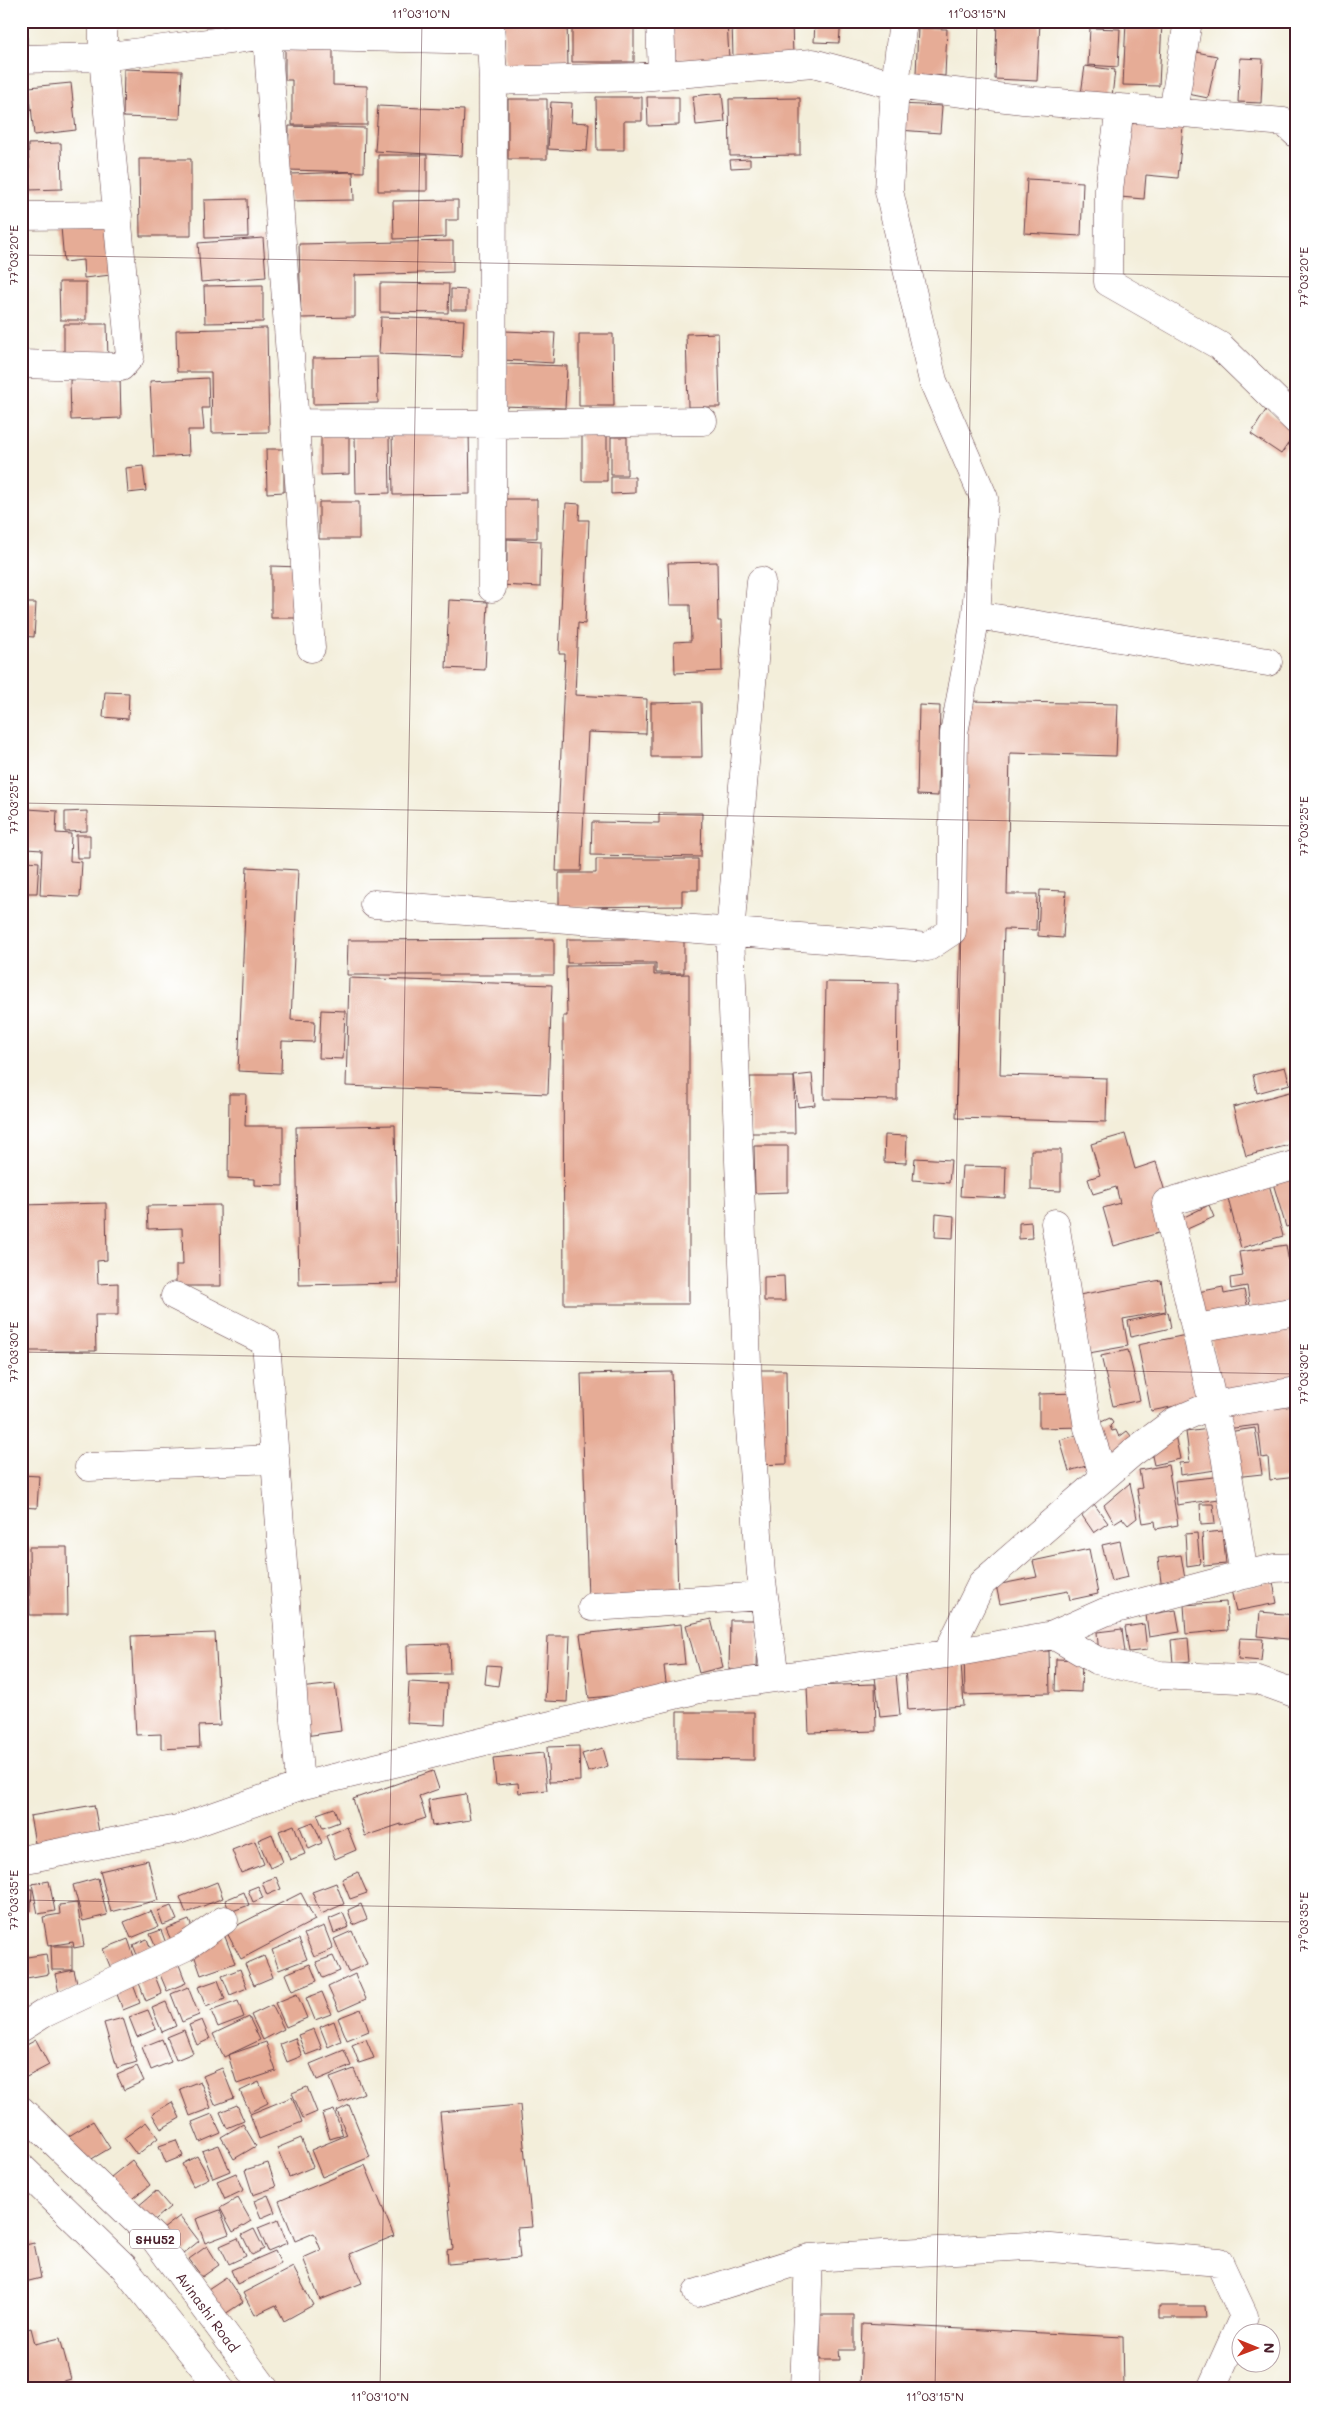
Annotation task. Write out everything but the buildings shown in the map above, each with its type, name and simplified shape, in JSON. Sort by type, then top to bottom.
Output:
[{"type":"street","points":[[21,364],[121,367],[130,357],[103,57],[103,21]]},
{"type":"street","points":[[660,21],[662,75]]},
{"type":"street","points":[[374,904],[928,947],[952,931],[954,733],[976,616],[984,498],[933,381],[889,191],[895,85],[903,21]]},
{"type":"street","points":[[1173,112],[1188,21]]},
{"type":"street","points":[[266,28],[297,423],[311,648]]},
{"type":"street","points":[[21,59],[103,57],[266,28],[490,31],[493,81],[492,588]]},
{"type":"street","points":[[493,81],[662,75],[813,63],[895,85],[1023,100],[1284,122],[1297,134]]},
{"type":"street","points":[[1120,108],[1109,189],[1108,282],[1220,346],[1297,421]]},
{"type":"street","points":[[21,216],[118,215]]},
{"type":"street","points":[[297,423],[491,424],[703,421]]},
{"type":"street","points":[[761,581],[730,933],[749,1414],[764,1596],[775,1678]]},
{"type":"street","points":[[976,616],[1268,662]]},
{"type":"street","points":[[1244,1576],[1234,1501],[1166,1203],[1297,1164]]},
{"type":"street","points":[[1055,1223],[1088,1428],[1104,1477]]},
{"type":"street","points":[[175,1296],[266,1342],[300,1786]]},
{"type":"street","points":[[1196,1328],[1297,1311]]},
{"type":"street","points":[[947,1654],[982,1583],[1104,1477],[1175,1421],[1212,1405],[1297,1392]]},
{"type":"street","points":[[89,1467],[275,1459]]},
{"type":"street","points":[[21,1860],[178,1829],[300,1786],[704,1688],[947,1654],[1052,1634],[1105,1612],[1276,1568],[1297,1567]]},
{"type":"street","points":[[592,1607],[764,1596]]},
{"type":"street","points":[[1052,1634],[1096,1660],[1160,1676],[1258,1680],[1297,1694]]},
{"type":"street","points":[[21,2028],[43,2014],[185,1947],[224,1920]]},
{"type":"street","name":"Avinashi Road","points":[[21,2110],[154,2238],[265,2389]]},
{"type":"street","name":"SHU52","points":[[21,2168],[124,2267],[221,2389]]},
{"type":"street","points":[[697,2293],[809,2258],[1027,2246],[1219,2262],[1244,2316],[1211,2389]]},
{"type":"street","points":[[804,2389],[809,2258]]}]
